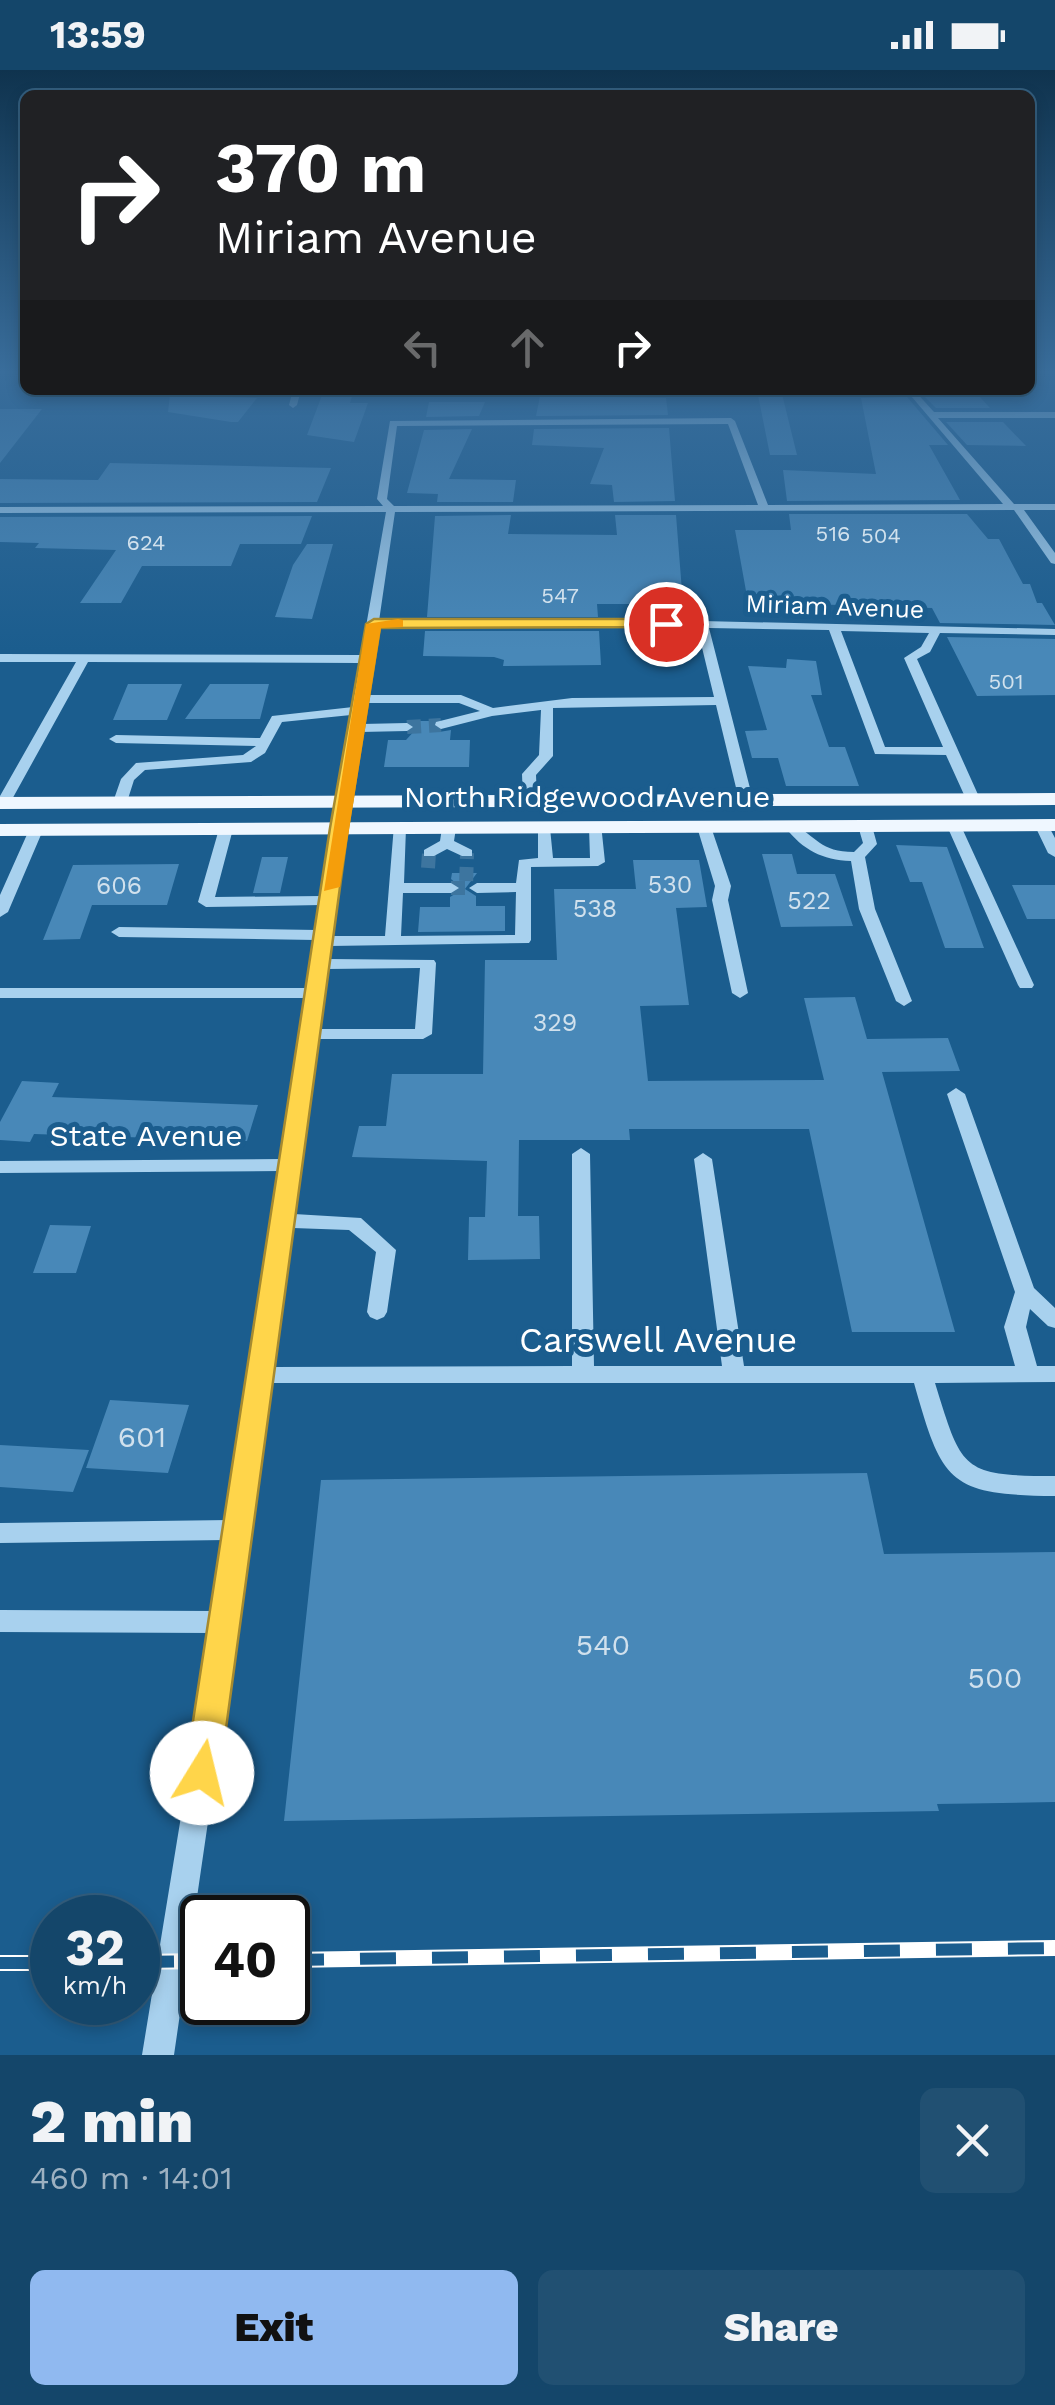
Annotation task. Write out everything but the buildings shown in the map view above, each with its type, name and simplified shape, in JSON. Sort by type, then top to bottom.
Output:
[{"type":"main road","name":"North Ridgewood Avenue","points":[[2,803],[1055,799]]},
{"type":"main road","name":"North Ridgewood Avenue","points":[[0,830],[399,828],[448,836],[544,828],[1049,826]]},
{"type":"street","points":[[387,465],[382,499],[391,509]]},
{"type":"street","points":[[748,465],[764,508]]},
{"type":"street","points":[[976,465],[1055,561]]},
{"type":"street","points":[[0,510],[1055,507]]},
{"type":"street","points":[[158,2055],[240,1530],[339,828],[391,509]]},
{"type":"street","name":"Miriam Avenue","points":[[374,624],[702,624],[1055,632]]},
{"type":"street","points":[[702,624],[746,800]]},
{"type":"street","points":[[834,628],[880,751],[952,751]]},
{"type":"street","points":[[935,632],[926,649],[910,658],[973,799]]},
{"type":"street","points":[[0,658],[368,659]]},
{"type":"street","points":[[2,803],[84,658]]},
{"type":"street","points":[[120,802],[128,779],[141,766],[246,759],[264,742],[278,719],[290,714],[360,704],[461,700],[492,712]]},
{"type":"street","points":[[440,726],[492,712],[547,705],[721,700]]},
{"type":"street","points":[[530,801],[529,774],[546,756],[547,705]]},
{"type":"street","points":[[356,728],[406,727]]},
{"type":"street","points":[[116,740],[264,742]]},
{"type":"street","points":[[792,826],[808,847],[836,857],[858,856],[870,844],[865,826]]},
{"type":"street","points":[[954,826],[1026,986]]},
{"type":"street","points":[[1049,826],[1055,853]]},
{"type":"street","points":[[704,827],[722,886],[720,900],[740,993]]},
{"type":"street","points":[[393,941],[399,828]]},
{"type":"street","points":[[544,828],[546,862]]},
{"type":"street","points":[[323,946],[524,940],[524,863],[598,862],[596,828]]},
{"type":"street","points":[[226,829],[206,902],[329,900]]},
{"type":"street","points":[[0,912],[36,830]]},
{"type":"street","points":[[427,888],[428,860],[448,836],[468,853]]},
{"type":"street","points":[[858,856],[866,909],[904,1001]]},
{"type":"street","points":[[476,888],[524,887]]},
{"type":"street","points":[[396,888],[451,888]]},
{"type":"street","points":[[119,932],[323,946],[428,963],[423,1034],[310,1034]]},
{"type":"street","points":[[0,994],[316,994]]},
{"type":"street","points":[[956,1094],[1025,1292],[1055,1320]]},
{"type":"street","points":[[581,1154],[583,1375]]},
{"type":"street","points":[[702,1159],[734,1374]]},
{"type":"street","name":"State Avenue","points":[[0,1167],[292,1164]]},
{"type":"street","points":[[284,1221],[354,1223],[386,1250],[376,1312]]},
{"type":"street","points":[[1025,1292],[1014,1327],[1028,1374]]},
{"type":"street","points":[[922,1374],[946,1452],[980,1484],[1055,1486]]},
{"type":"street","name":"Carswell Avenue","points":[[262,1376],[1055,1374]]},
{"type":"street","points":[[0,1533],[240,1530]]},
{"type":"street","points":[[0,1621],[226,1622]]},
{"type":"tunnel","points":[[407,727],[441,725]]},
{"type":"tunnel","points":[[428,868],[429,853]]},
{"type":"tunnel","points":[[451,888],[466,888],[467,853]]},
{"type":"railway","points":[[310,1960],[1055,1948]]},
{"type":"railway","points":[[160,1962],[180,1961]]},
{"type":"railway","points":[[0,1963],[30,1963]]},
{"type":"slow traffic","points":[[331,887],[374,624],[398,624]]},
{"type":"route","points":[[202,1773],[339,828],[374,624],[666,624]]}]
